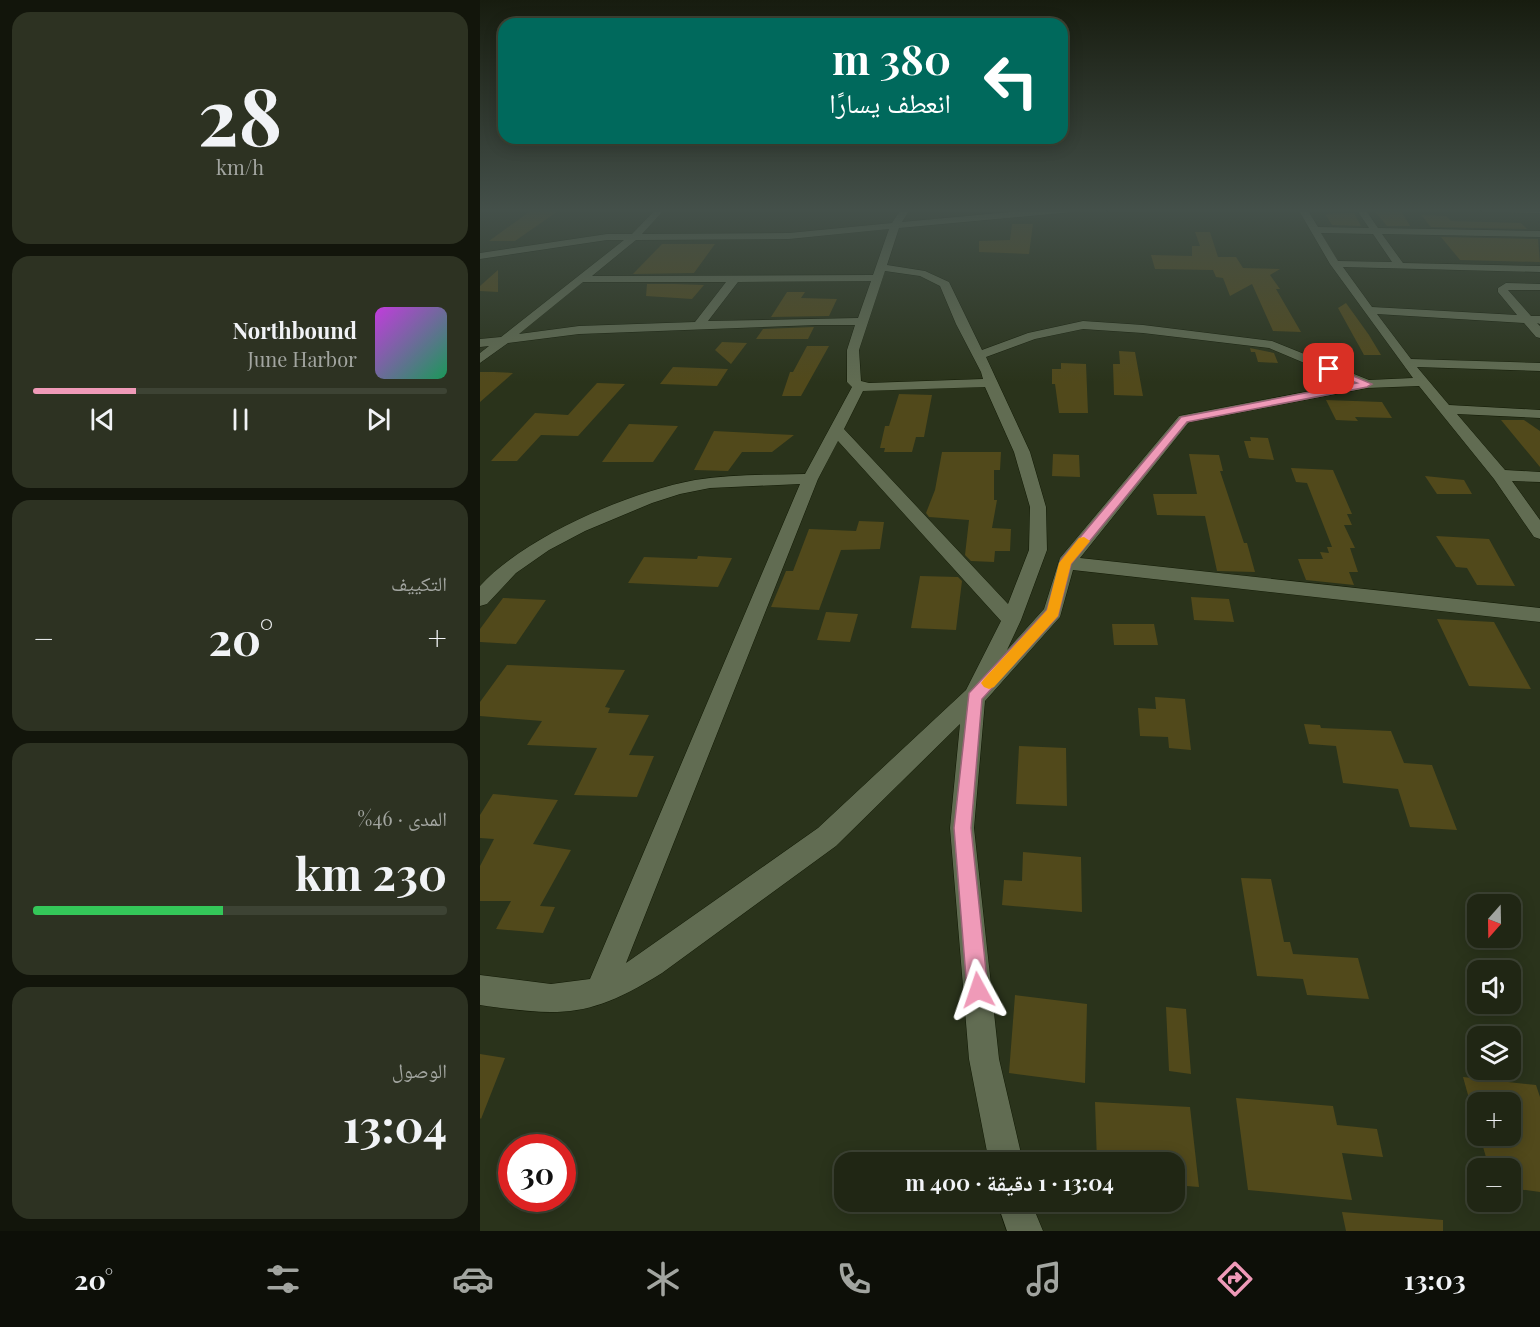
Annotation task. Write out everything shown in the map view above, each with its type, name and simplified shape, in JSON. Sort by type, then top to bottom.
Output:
[{"type":"street","points":[[480,358],[507,340],[596,266]]},
{"type":"street","points":[[881,266],[853,350],[854,382],[859,386],[990,383]]},
{"type":"street","points":[[1337,266],[1407,363],[1500,475],[1540,532]]},
{"type":"street","points":[[1424,266],[1540,269]]},
{"type":"street","points":[[1507,268],[1526,287]]},
{"type":"street","points":[[580,279],[735,279],[879,272],[921,273],[945,284],[988,372],[990,383],[1022,452],[1038,507],[1038,550],[1011,620],[975,697],[962,828],[984,1059],[1004,1152]]},
{"type":"street","points":[[699,325],[735,279]]},
{"type":"street","points":[[1540,287],[1506,286],[1502,290],[1540,334]]},
{"type":"street","points":[[1368,310],[1540,320]]},
{"type":"street","points":[[480,343],[579,330],[816,321],[863,322]]},
{"type":"street","points":[[979,355],[1032,336],[1083,325],[1143,329],[1272,345],[1367,384]]},
{"type":"street","points":[[1407,363],[1540,367]]},
{"type":"street","points":[[480,990],[558,1000],[579,998],[600,991],[627,979],[652,963],[827,837],[975,697],[1053,612],[1065,563],[1184,419],[1367,384],[1423,381]]},
{"type":"street","points":[[600,991],[810,479],[859,386]]},
{"type":"street","points":[[1446,410],[1540,414]]},
{"type":"street","points":[[837,431],[1011,620]]},
{"type":"street","points":[[1500,475],[1540,477]]},
{"type":"street","points":[[480,599],[516,563],[549,541],[649,498],[707,483],[810,479]]},
{"type":"street","points":[[1065,563],[1540,615]]},
{"type":"street","points":[[1018,1212],[1025,1231]]},
{"type":"building","points":[[640,266],[699,266],[694,273],[633,274]]},
{"type":"building","points":[[1154,266],[1280,269],[1270,275],[1280,289],[1276,289],[1301,332],[1273,331],[1252,284],[1230,296],[1223,278],[1216,277],[1213,270],[1155,269]]},
{"type":"building","points":[[498,270],[498,292],[480,291],[480,286]]},
{"type":"building","points":[[647,284],[704,285],[692,299],[646,296]]},
{"type":"building","points":[[787,292],[805,292],[801,298],[837,299],[829,316],[771,317]]},
{"type":"building","points":[[1346,303],[1381,355],[1364,355],[1338,308]]},
{"type":"building","points":[[814,327],[808,339],[756,339],[763,329]]},
{"type":"building","points":[[722,342],[747,343],[731,364],[715,350]]},
{"type":"building","points":[[807,346],[829,346],[801,396],[782,396],[790,372],[793,372]]},
{"type":"building","points":[[1250,348],[1274,353],[1278,363],[1258,362],[1255,352],[1251,352]]},
{"type":"building","points":[[1119,351],[1135,352],[1143,396],[1114,395],[1113,364],[1120,364]]},
{"type":"building","points":[[1061,363],[1086,364],[1088,413],[1059,413],[1055,384],[1052,384],[1052,369],[1061,369]]},
{"type":"building","points":[[673,367],[728,369],[717,386],[660,384]]},
{"type":"building","points":[[480,372],[494,372],[513,373],[480,402]]},
{"type":"building","points":[[597,383],[625,384],[578,436],[541,435],[517,461],[491,461],[535,413],[568,415]]},
{"type":"building","points":[[899,394],[932,395],[924,437],[916,437],[912,452],[884,452],[885,448],[880,448],[885,426],[889,426]]},
{"type":"building","points":[[1326,400],[1382,402],[1392,418],[1355,417],[1358,421],[1336,420]]},
{"type":"building","points":[[1501,420],[1524,420],[1540,431],[1540,467]]},
{"type":"building","points":[[629,424],[678,426],[653,462],[602,462]]},
{"type":"building","points":[[714,431],[794,435],[772,452],[742,452],[728,471],[694,470]]},
{"type":"building","points":[[1250,437],[1268,438],[1274,460],[1249,458],[1244,441],[1251,441]]},
{"type":"building","points":[[942,452],[1001,452],[1000,470],[994,470],[994,500],[997,500],[992,528],[1011,529],[1010,551],[995,551],[994,562],[971,561],[965,555],[969,520],[929,517],[926,513],[935,490]]},
{"type":"building","points":[[1053,454],[1079,455],[1080,477],[1052,476]]},
{"type":"building","points":[[1189,454],[1219,455],[1223,471],[1220,471],[1244,543],[1247,543],[1255,572],[1217,571],[1205,516],[1157,515],[1153,494],[1197,494]]},
{"type":"building","points":[[1291,468],[1333,470],[1352,514],[1347,514],[1352,525],[1344,525],[1355,548],[1350,548],[1358,572],[1349,572],[1354,585],[1306,580],[1298,559],[1323,559],[1320,552],[1329,553],[1327,547],[1332,547],[1307,483],[1296,482]]},
{"type":"building","points":[[1425,476],[1464,480],[1472,494],[1437,494]]},
{"type":"building","points":[[859,521],[884,522],[880,549],[841,550],[819,610],[771,607],[786,571],[793,571],[809,529],[856,531]]},
{"type":"building","points":[[1436,536],[1489,539],[1515,586],[1477,585],[1467,568],[1456,567]]},
{"type":"building","points":[[698,556],[732,558],[718,587],[628,583],[644,557],[697,559]]},
{"type":"building","points":[[920,576],[958,577],[962,581],[956,630],[911,628]]},
{"type":"building","points":[[1191,597],[1229,599],[1234,622],[1194,620]]},
{"type":"building","points":[[503,598],[546,600],[516,644],[480,642],[480,629]]},
{"type":"building","points":[[826,612],[858,614],[850,642],[817,640]]},
{"type":"building","points":[[1437,619],[1494,622],[1531,689],[1469,686]]},
{"type":"building","points":[[1112,624],[1154,624],[1158,645],[1114,645]]},
{"type":"building","points":[[507,665],[625,670],[605,707],[610,708],[608,713],[649,715],[629,755],[654,756],[637,797],[574,795],[597,748],[527,745],[542,721],[480,716],[480,702]]},
{"type":"building","points":[[1155,697],[1185,699],[1191,750],[1169,748],[1168,737],[1140,736],[1138,708],[1156,709]]},
{"type":"building","points":[[1304,724],[1320,725],[1321,728],[1391,731],[1404,763],[1432,765],[1457,830],[1410,827],[1398,789],[1343,783],[1336,746],[1309,744]]},
{"type":"building","points":[[1019,746],[1066,748],[1067,806],[1016,804]]},
{"type":"building","points":[[493,794],[558,800],[533,844],[571,850],[540,906],[555,907],[543,933],[496,929],[511,901],[480,901],[480,866],[494,839],[480,838],[480,815]]},
{"type":"building","points":[[1023,852],[1081,857],[1082,912],[1002,905],[1004,880],[1022,881]]},
{"type":"building","points":[[1241,878],[1271,879],[1284,942],[1290,942],[1293,954],[1358,958],[1369,999],[1307,995],[1303,979],[1257,976]]},
{"type":"building","points":[[1015,995],[1087,1004],[1085,1083],[1009,1073]]},
{"type":"building","points":[[1166,1007],[1186,1009],[1191,1074],[1169,1071]]},
{"type":"building","points":[[480,1054],[505,1058],[481,1119],[480,1118]]},
{"type":"building","points":[[1463,1077],[1467,1077],[1467,1080],[1536,1085],[1540,1097],[1540,1192],[1521,1189],[1521,1158],[1486,1158],[1483,1146],[1521,1146],[1521,1092],[1467,1092]]},
{"type":"building","points":[[1236,1098],[1333,1106],[1337,1125],[1377,1129],[1383,1157],[1342,1153],[1352,1200],[1248,1190]]},
{"type":"building","points":[[1095,1102],[1190,1107],[1199,1187],[1185,1186],[1185,1152],[1097,1152]]},
{"type":"building","points":[[1342,1212],[1443,1220],[1443,1231],[1346,1231]]},
{"type":"slow traffic","points":[[989,683],[1053,612],[1065,563],[1084,541]]},
{"type":"route","points":[[978,990],[962,828],[975,697],[1053,612],[1065,563],[1184,419],[1367,384],[1329,369]]}]
